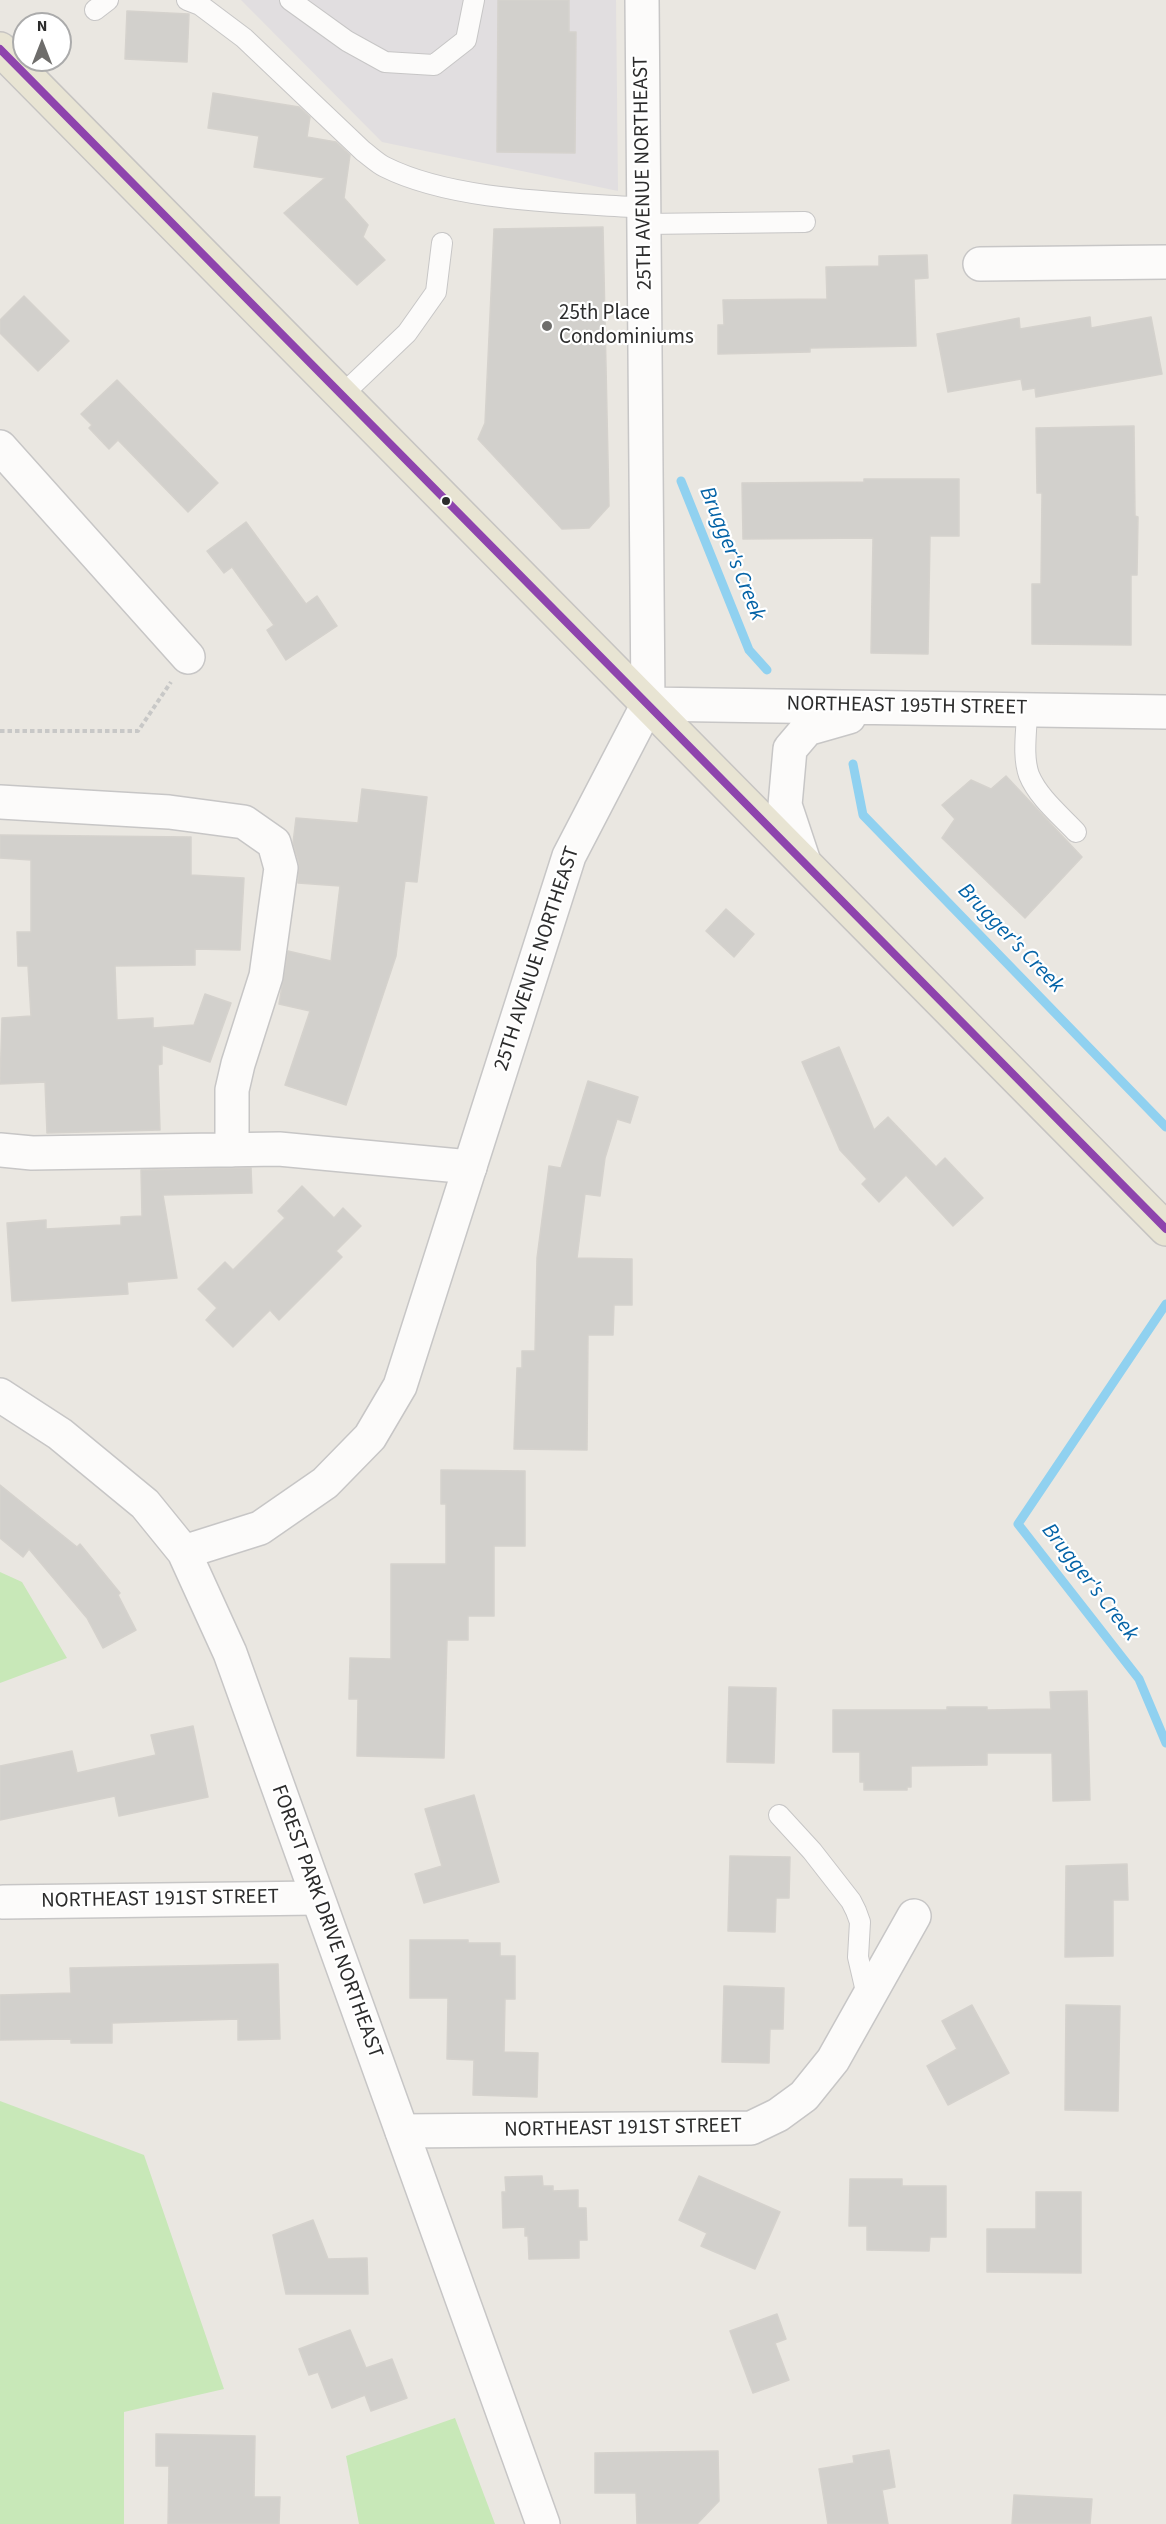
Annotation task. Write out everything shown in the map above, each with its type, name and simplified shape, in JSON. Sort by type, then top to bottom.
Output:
[{"type":"main road","points":[[0,49],[1166,1229]]},
{"type":"street","name":"25TH AVENUE NORTHEAST","points":[[184,1552],[260,1528],[325,1483],[370,1437],[400,1386],[569,856],[648,704],[642,0]]},
{"type":"street","points":[[980,264],[1166,262]]},
{"type":"street","points":[[0,447],[188,657]]},
{"type":"street","name":"NORTHEAST 195TH STREET","points":[[648,704],[1166,712]]},
{"type":"street","points":[[804,862],[785,805],[790,749],[807,729],[883,707]]},
{"type":"street","points":[[0,802],[169,812],[244,822],[274,843],[281,868],[266,976],[232,1090],[232,1149]]},
{"type":"street","points":[[0,1150],[32,1153],[279,1149],[470,1167]]},
{"type":"street","name":"FOREST PARK DRIVE NORTHEAST","points":[[0,1395],[60,1434],[145,1504],[184,1552],[230,1653],[543,2524]]},
{"type":"street","name":"NORTHEAST 191ST STREET","points":[[3,1902],[317,1898]]},
{"type":"street","name":"NORTHEAST 191ST STREET","points":[[402,2130],[751,2128],[778,2115],[804,2096],[833,2060],[914,1916]]},
{"type":"lane","points":[[187,0],[200,5],[244,38],[363,151],[383,166],[427,184],[645,216],[805,222]]},
{"type":"lane","points":[[301,3],[347,41],[385,62],[434,65],[466,40],[474,0]]},
{"type":"lane","points":[[342,395],[407,333],[436,291],[442,243]]},
{"type":"lane","points":[[1027,710],[1026,758],[1029,774],[1036,789],[1076,832]]},
{"type":"lane","points":[[779,1815],[812,1851],[851,1901],[856,1911],[860,1922],[858,1956],[868,2000]]},
{"type":"path","points":[[0,731],[138,731],[188,657]]},
{"type":"shaded area","points":[[241,0],[616,0],[618,191],[382,142]]},
{"type":"green space","points":[[0,1572],[22,1582],[67,1658],[0,1683]]},
{"type":"green space","points":[[0,2101],[144,2155],[224,2389],[124,2412],[124,2524],[0,2524]]},
{"type":"green space","points":[[455,2418],[495,2524],[359,2524],[346,2456]]},
{"type":"building","points":[[498,0],[569,0],[569,32],[576,32],[575,153],[497,152]]},
{"type":"building","points":[[127,11],[189,14],[187,62],[125,59]]},
{"type":"building","points":[[213,93],[299,107],[310,117],[307,137],[336,142],[350,155],[344,198],[368,225],[363,237],[385,260],[357,285],[284,213],[325,178],[254,167],[259,136],[208,128]]},
{"type":"building","name":"25th Place Condominiums","points":[[603,227],[609,506],[589,528],[562,529],[478,439],[485,423],[494,229]]},
{"type":"building","points":[[927,255],[928,278],[914,279],[916,346],[810,348],[810,352],[718,354],[718,325],[724,325],[723,300],[827,299],[826,267],[879,266],[879,256]]},
{"type":"building","points":[[24,296],[69,341],[38,371],[0,333],[0,320]]},
{"type":"building","points":[[1090,317],[1091,328],[1151,317],[1162,374],[1036,397],[1035,388],[1023,390],[1021,379],[948,392],[937,334],[1019,318],[1020,329]]},
{"type":"building","points":[[117,380],[218,483],[188,512],[118,440],[109,449],[89,428],[92,425],[81,414]]},
{"type":"building","points":[[1134,426],[1135,516],[1138,517],[1137,575],[1131,575],[1131,645],[1032,644],[1032,584],[1041,584],[1042,493],[1037,493],[1036,428]]},
{"type":"building","points":[[864,479],[959,479],[959,536],[930,536],[928,654],[871,653],[873,538],[743,539],[742,483],[864,482]]},
{"type":"building","points":[[246,522],[306,604],[317,596],[337,626],[286,660],[267,630],[274,625],[232,567],[224,573],[207,551]]},
{"type":"building","points":[[1006,776],[1082,857],[1025,918],[942,838],[955,819],[942,805],[971,780],[991,789]]},
{"type":"building","points":[[362,789],[427,797],[417,882],[405,881],[396,956],[346,1105],[285,1085],[310,1011],[279,1004],[288,951],[331,961],[340,886],[298,883],[299,863],[293,843],[296,818],[358,823]]},
{"type":"building","points":[[0,835],[191,837],[191,875],[244,878],[240,950],[195,949],[195,965],[115,966],[117,1020],[153,1018],[153,1028],[194,1025],[205,994],[231,1003],[210,1062],[162,1045],[162,1064],[158,1065],[160,1130],[47,1133],[45,1082],[0,1084],[2,1018],[31,1016],[28,966],[18,966],[17,932],[31,932],[31,860],[0,858]]},
{"type":"building","points":[[726,909],[754,934],[734,957],[706,931]]},
{"type":"building","points":[[839,1047],[874,1130],[888,1117],[936,1167],[945,1158],[983,1198],[953,1226],[906,1175],[879,1202],[862,1184],[867,1179],[840,1150],[802,1062]]},
{"type":"building","points":[[588,1081],[638,1097],[630,1123],[617,1119],[605,1158],[600,1196],[585,1194],[577,1258],[632,1259],[632,1305],[614,1305],[613,1335],[588,1335],[587,1450],[514,1449],[517,1368],[522,1368],[522,1351],[535,1351],[537,1258],[549,1166],[561,1168]]},
{"type":"building","points":[[251,1168],[252,1193],[163,1195],[177,1278],[127,1282],[128,1294],[12,1301],[7,1223],[46,1220],[46,1229],[121,1225],[121,1217],[142,1216],[141,1170]]},
{"type":"building","points":[[302,1186],[334,1218],[343,1208],[361,1226],[336,1251],[342,1257],[279,1320],[270,1310],[233,1347],[206,1320],[217,1308],[198,1289],[225,1262],[233,1270],[285,1218],[278,1211]]},
{"type":"building","points":[[441,1470],[525,1471],[525,1546],[494,1546],[494,1616],[468,1616],[468,1640],[447,1640],[444,1758],[357,1756],[358,1699],[349,1699],[350,1658],[391,1659],[391,1564],[446,1564],[446,1504],[441,1504]]},
{"type":"building","points":[[0,1485],[77,1547],[80,1544],[120,1593],[118,1595],[136,1630],[103,1648],[87,1618],[29,1549],[23,1557],[0,1538]]},
{"type":"building","points":[[729,1687],[776,1688],[774,1763],[727,1762]]},
{"type":"building","points":[[1087,1691],[1090,1800],[1053,1801],[1052,1753],[987,1753],[987,1765],[911,1766],[911,1787],[907,1787],[907,1790],[864,1790],[864,1782],[860,1782],[860,1752],[833,1752],[833,1710],[947,1710],[947,1707],[987,1707],[987,1710],[1051,1709],[1050,1692]]},
{"type":"building","points":[[193,1726],[208,1797],[119,1816],[115,1796],[0,1820],[0,1766],[72,1751],[77,1773],[156,1755],[151,1735]]},
{"type":"building","points":[[474,1795],[499,1882],[424,1903],[415,1874],[442,1866],[425,1809]]},
{"type":"building","points":[[730,1856],[790,1857],[789,1898],[776,1898],[775,1932],[728,1931]]},
{"type":"building","points":[[1127,1864],[1128,1900],[1113,1900],[1113,1956],[1065,1957],[1066,1866]]},
{"type":"building","points":[[410,1940],[468,1940],[468,1943],[500,1943],[500,1956],[515,1956],[515,1999],[505,1999],[504,2052],[538,2053],[537,2097],[473,2095],[474,2060],[447,2059],[448,1998],[410,1998]]},
{"type":"building","points":[[278,1964],[280,2039],[238,2040],[238,2019],[112,2023],[112,2043],[71,2043],[71,2039],[0,2040],[0,1995],[71,1993],[70,1968]]},
{"type":"building","points":[[724,1986],[784,1988],[783,2029],[770,2029],[769,2063],[722,2062]]},
{"type":"building","points":[[972,2005],[1009,2073],[948,2105],[927,2066],[957,2049],[942,2021]]},
{"type":"building","points":[[1066,2005],[1120,2006],[1118,2111],[1065,2110]]},
{"type":"building","points":[[542,2176],[543,2186],[553,2186],[553,2191],[578,2190],[578,2208],[586,2208],[587,2240],[579,2240],[579,2258],[529,2259],[528,2236],[525,2236],[525,2227],[503,2228],[502,2192],[506,2192],[505,2177]]},
{"type":"building","points":[[699,2176],[780,2212],[755,2269],[701,2246],[707,2233],[679,2220]]},
{"type":"building","points":[[850,2179],[902,2179],[902,2186],[946,2186],[946,2237],[930,2237],[929,2251],[867,2250],[867,2226],[849,2226]]},
{"type":"building","points":[[1036,2192],[1081,2192],[1081,2273],[987,2272],[987,2229],[1036,2229]]},
{"type":"building","points":[[313,2220],[328,2259],[367,2258],[368,2294],[286,2294],[273,2235]]},
{"type":"building","points":[[777,2314],[786,2339],[775,2343],[789,2380],[753,2393],[730,2331]]},
{"type":"building","points":[[350,2330],[366,2368],[392,2359],[407,2398],[371,2411],[365,2395],[332,2408],[318,2372],[309,2375],[299,2349]]},
{"type":"building","points":[[156,2434],[255,2436],[254,2497],[280,2497],[279,2524],[168,2524],[169,2466],[156,2466]]},
{"type":"building","points":[[889,2450],[895,2487],[882,2490],[888,2524],[828,2524],[819,2469],[854,2463],[853,2456]]},
{"type":"building","points":[[718,2451],[719,2501],[697,2524],[637,2524],[636,2493],[595,2493],[595,2453]]},
{"type":"building","points":[[1014,2495],[1092,2499],[1090,2524],[1012,2524]]},
{"type":"waterway","name":"Brugger's Creek","points":[[681,481],[749,650],[767,670]]},
{"type":"waterway","name":"Brugger's Creek","points":[[853,764],[863,815],[1166,1127]]},
{"type":"waterway","name":"Brugger's Creek","points":[[1166,1304],[1018,1524],[1139,1679],[1166,1743]]},
{"type":"transit line","points":[[0,49],[1166,1229]]},
{"type":"place","name":"25th Place Condominiums","points":[[547,326]]}]
